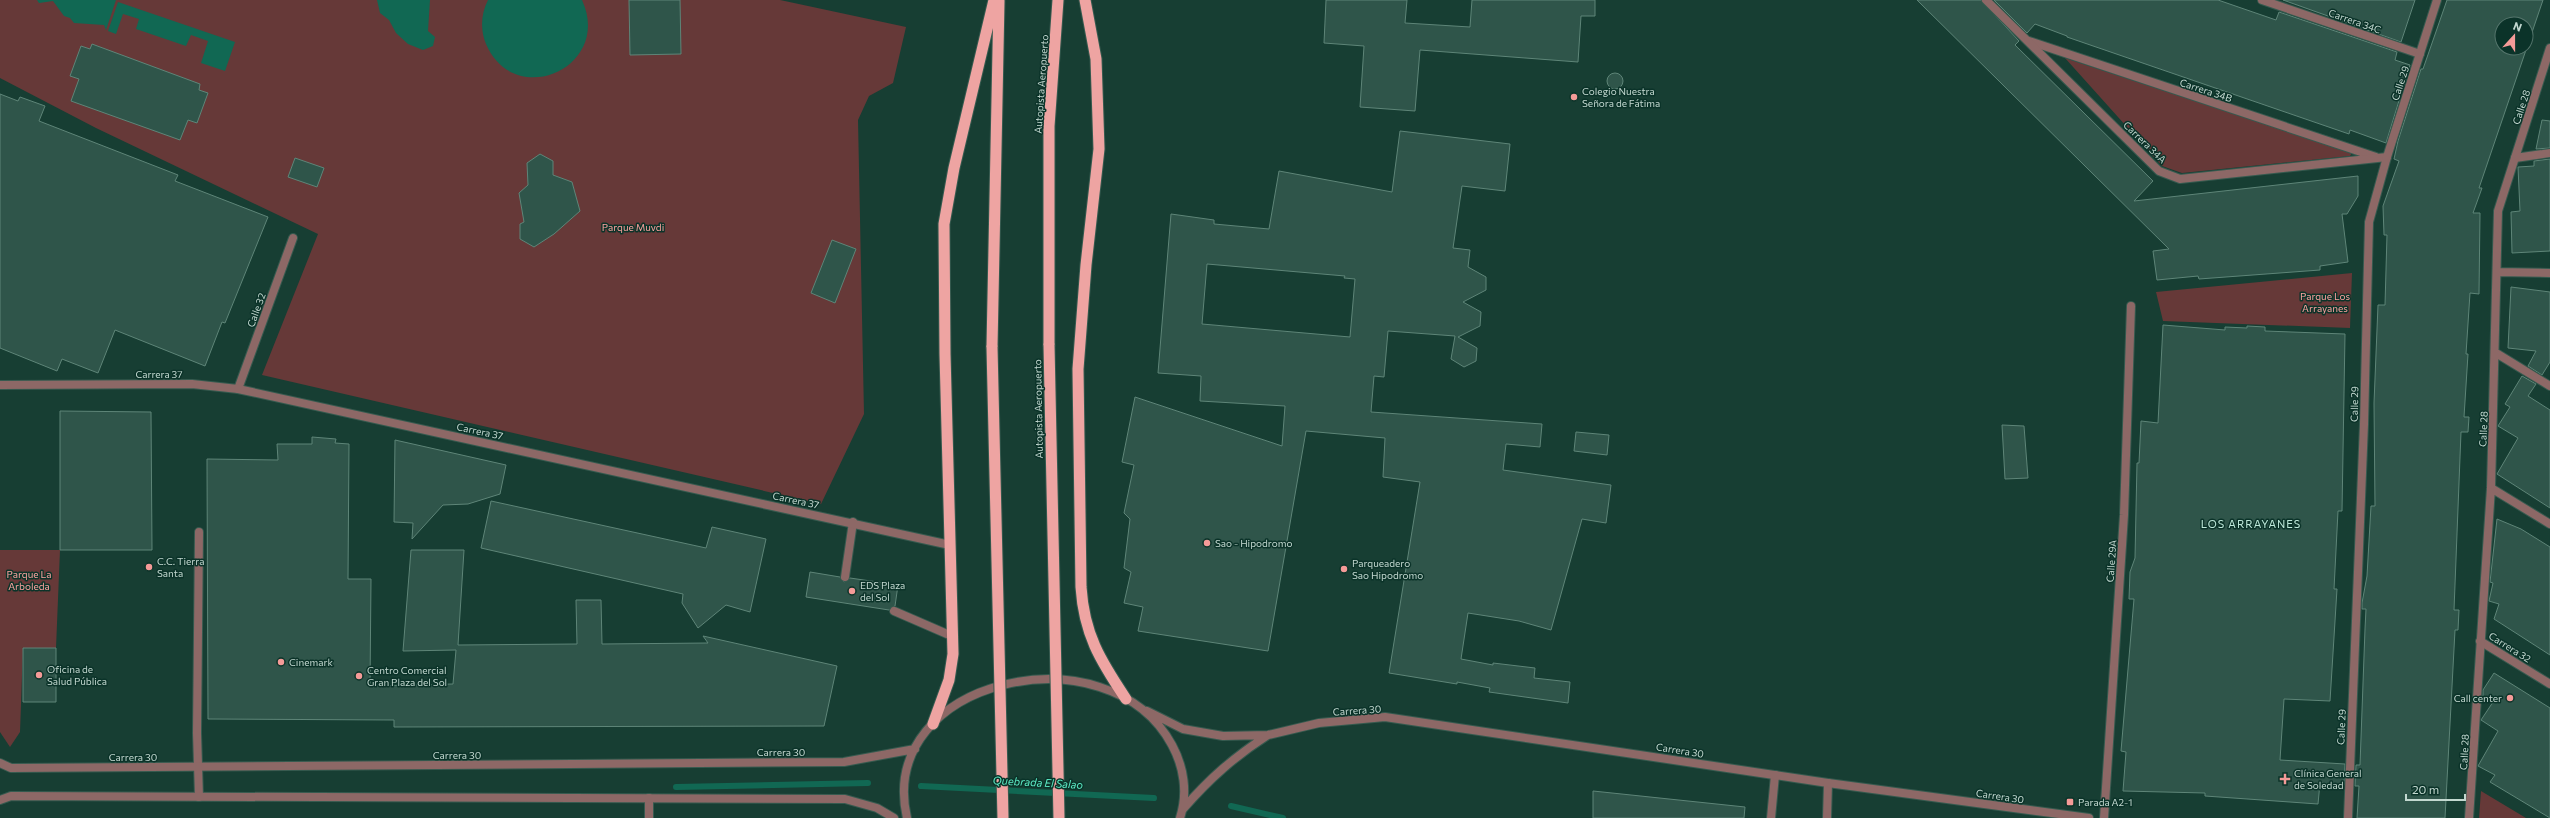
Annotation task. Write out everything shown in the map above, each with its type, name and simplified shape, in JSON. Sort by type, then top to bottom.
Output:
[{"type":"highway","points":[[933,724],[949,680],[954,636],[950,545],[944,224],[954,168],[994,0]]},
{"type":"highway","points":[[998,0],[992,347],[1003,818]]},
{"type":"highway","name":"Autopista Aeropuerto","points":[[1058,0],[1049,126],[1049,345],[1059,818]]},
{"type":"highway","points":[[1085,0],[1096,60],[1100,149],[1086,265],[1078,369],[1082,601],[1090,639],[1103,664],[1126,698]]},
{"type":"street","name":"Carrera 34A","points":[[1986,0],[2159,171],[2180,179],[2387,157]]},
{"type":"street","name":"Carrera 34C","points":[[2262,0],[2420,54]]},
{"type":"street","name":"Calle 29","points":[[2348,818],[2364,424],[2369,222],[2387,157],[2437,0]]},
{"type":"street","name":"Carrera 34B","points":[[2029,41],[2376,157]]},
{"type":"street","name":"Calle 28","points":[[2469,818],[2491,488],[2496,353],[2498,211],[2550,48]]},
{"type":"street","points":[[2515,158],[2550,153]]},
{"type":"street","name":"Calle 32","points":[[238,389],[293,238]]},
{"type":"street","points":[[2497,272],[2550,273]]},
{"type":"street","name":"Calle 29A","points":[[2104,818],[2124,515],[2131,306]]},
{"type":"street","points":[[2496,353],[2550,386]]},
{"type":"street","name":"Carrera 37","points":[[0,384],[192,384],[238,389],[853,522],[950,545]]},
{"type":"street","points":[[2491,488],[2550,524]]},
{"type":"street","points":[[845,577],[853,522]]},
{"type":"street","points":[[199,532],[199,797]]},
{"type":"street","points":[[894,611],[954,636]]},
{"type":"street","name":"Carrera 32","points":[[2480,641],[2550,684]]},
{"type":"street","name":"Carrera 30","points":[[0,763],[11,768],[844,762],[915,749],[933,724],[950,710],[973,696],[1000,685],[1035,678],[1074,680],[1112,692],[1183,729],[1203,734],[1223,736],[1268,735],[1319,723],[1385,717],[1828,783],[2089,818]]},
{"type":"street","points":[[1148,711],[1163,730],[1178,758],[1184,783],[1181,814]]},
{"type":"street","name":"Carrera 30","points":[[1181,814],[1208,780],[1233,758],[1268,735]]},
{"type":"street","points":[[907,818],[905,785],[915,749]]},
{"type":"street","points":[[1771,818],[1774,775]]},
{"type":"street","points":[[1827,818],[1828,783]]},
{"type":"street","points":[[0,800],[11,796],[845,799],[877,808],[894,818]]},
{"type":"street","points":[[648,798],[649,818]]},
{"type":"green space","name":"Parque Muvdi","points":[[0,0],[780,0],[906,27],[893,83],[869,96],[858,120],[864,414],[821,504],[262,375],[318,234],[96,128],[0,78]]},
{"type":"green space","points":[[2065,58],[2352,153],[2350,156],[2182,173],[2162,166]]},
{"type":"green space","name":"Parque Los Arrayanes","points":[[2352,273],[2350,328],[2163,321],[2156,292]]},
{"type":"green space","name":"Parque La Arboleda","points":[[0,550],[60,550],[56,648],[23,648],[20,732],[10,747],[0,732]]},
{"type":"green space","points":[[2481,791],[2526,818],[2479,818]]},
{"type":"shaded area","points":[[37,0],[116,0],[106,30],[104,25],[74,23],[70,18],[64,16],[53,1],[39,3]]},
{"type":"shaded area","points":[[377,0],[430,0],[428,31],[435,37],[433,46],[423,50],[408,44],[396,33],[389,20],[380,13]]},
{"type":"shaded area","points":[[488,0],[582,0],[588,24],[584,45],[573,61],[556,72],[537,77],[518,75],[500,64],[484,39],[482,22],[484,10]]},
{"type":"shaded area","points":[[118,2],[235,42],[225,71],[201,63],[208,41],[191,35],[186,46],[136,29],[139,19],[123,14],[116,34],[108,31]]},
{"type":"building","points":[[629,0],[680,0],[681,54],[630,55]]},
{"type":"building","points":[[1326,0],[1407,0],[1405,23],[1470,27],[1472,0],[1595,0],[1595,16],[1581,16],[1578,62],[1420,50],[1415,111],[1360,107],[1364,46],[1324,43]]},
{"type":"building","points":[[1917,0],[1981,0],[2019,41],[2015,45],[2153,181],[2134,201],[2358,176],[2358,196],[2347,214],[2342,214],[2348,262],[2320,266],[2320,270],[2199,279],[2198,276],[2157,280],[2153,251],[2169,249]]},
{"type":"building","points":[[1994,0],[2218,0],[2276,20],[2279,12],[2397,52],[2395,60],[2410,65],[2386,143],[2350,130],[2349,134],[2067,37],[2035,24],[2027,33]]},
{"type":"building","points":[[2283,0],[2415,0],[2401,42]]},
{"type":"building","points":[[2447,0],[2543,0],[2534,26],[2534,16],[2494,16],[2494,56],[2524,56],[2479,188],[2482,188],[2473,213],[2480,213],[2479,294],[2470,293],[2466,354],[2468,354],[2464,417],[2469,417],[2468,432],[2461,432],[2454,610],[2459,610],[2458,630],[2455,630],[2445,818],[2357,818],[2359,786],[2355,786],[2356,765],[2360,765],[2366,609],[2362,609],[2362,603],[2367,576],[2371,506],[2375,506],[2374,403],[2378,305],[2385,305],[2387,235],[2384,235],[2383,206],[2399,161],[2394,159],[2398,141],[2421,69],[2423,69]]},
{"type":"building","points":[[92,44],[200,84],[199,90],[208,93],[197,123],[188,120],[180,140],[71,101],[79,79],[70,76],[81,46],[90,49]]},
{"type":"building","points":[[1612,73],[1618,73],[1623,78],[1621,87],[1618,89],[1612,89],[1607,84],[1607,78]]},
{"type":"building","points":[[0,94],[18,101],[20,97],[45,106],[39,121],[178,175],[175,181],[268,217],[225,323],[222,322],[205,366],[115,330],[98,373],[62,359],[57,371],[0,348]]},
{"type":"building","points":[[2542,120],[2550,121],[2550,148],[2536,149]]},
{"type":"building","points":[[1400,131],[1510,144],[1505,191],[1462,186],[1453,248],[1470,250],[1468,267],[1486,277],[1486,290],[1463,302],[1481,312],[1480,326],[1458,337],[1477,348],[1476,361],[1464,367],[1451,359],[1455,336],[1388,331],[1384,377],[1374,376],[1371,412],[1542,424],[1540,447],[1506,444],[1503,470],[1611,485],[1606,523],[1582,519],[1551,630],[1519,621],[1468,613],[1461,659],[1493,665],[1493,663],[1535,668],[1534,678],[1570,682],[1568,703],[1489,692],[1490,688],[1457,682],[1457,684],[1389,673],[1420,482],[1383,477],[1385,438],[1306,431],[1268,651],[1138,631],[1143,607],[1124,603],[1131,572],[1124,568],[1130,519],[1124,513],[1134,465],[1122,462],[1135,397],[1282,446],[1285,406],[1200,401],[1201,376],[1158,373],[1171,214],[1214,220],[1214,224],[1269,229],[1279,171],[1392,192]],"holes":[[[1207,264],[1345,276],[1344,278],[1355,279],[1350,337],[1202,324]]]},
{"type":"building","points":[[540,154],[553,161],[553,175],[572,182],[580,211],[554,234],[534,247],[520,239],[520,224],[524,222],[519,193],[528,185],[527,163]]},
{"type":"building","points":[[295,158],[324,168],[317,187],[288,177]]},
{"type":"building","points":[[2550,159],[2550,251],[2512,253],[2511,212],[2520,211],[2518,167],[2534,166],[2534,161]]},
{"type":"building","points":[[832,240],[856,249],[835,303],[811,293]]},
{"type":"building","points":[[2511,287],[2550,292],[2550,362],[2542,375],[2528,366],[2536,351],[2508,348]]},
{"type":"building","points":[[2163,325],[2225,330],[2225,327],[2247,328],[2247,326],[2265,327],[2265,331],[2345,334],[2342,511],[2338,511],[2334,589],[2337,589],[2330,701],[2284,699],[2280,760],[2345,764],[2344,785],[2320,783],[2318,804],[2205,796],[2205,793],[2123,791],[2126,752],[2121,751],[2134,599],[2129,599],[2130,572],[2135,558],[2137,463],[2139,463],[2141,421],[2158,423]]},
{"type":"building","points":[[2522,376],[2536,384],[2528,396],[2550,410],[2550,508],[2497,474],[2518,438],[2498,426],[2510,407],[2505,404]]},
{"type":"building","points":[[60,411],[151,412],[152,550],[60,550]]},
{"type":"building","points":[[2002,425],[2024,426],[2028,478],[2005,479]]},
{"type":"building","points":[[1576,432],[1609,435],[1607,455],[1574,451]]},
{"type":"building","points":[[312,437],[336,439],[335,443],[349,444],[348,579],[371,579],[370,686],[453,684],[456,650],[403,651],[411,550],[464,550],[458,645],[577,644],[576,600],[601,600],[602,644],[708,643],[703,636],[837,666],[824,726],[394,727],[394,720],[208,719],[207,459],[278,460],[277,444],[312,444]]},
{"type":"building","points":[[395,440],[506,465],[500,494],[468,504],[443,505],[412,539],[413,523],[394,522]]},
{"type":"building","points":[[491,501],[706,548],[712,527],[766,539],[750,612],[726,605],[698,628],[682,603],[683,594],[481,548]]},
{"type":"building","points":[[2497,519],[2521,529],[2550,547],[2550,655],[2494,619],[2499,604],[2489,601],[2493,583],[2490,582]]},
{"type":"building","name":"EDS Plaza del Sol","points":[[810,572],[840,577],[844,582],[850,578],[898,585],[895,606],[889,610],[806,597]]},
{"type":"building","name":"Oficina de Salud Pública","points":[[23,648],[56,648],[56,702],[23,702]]},
{"type":"building","points":[[2494,673],[2550,708],[2550,818],[2490,782],[2495,775],[2478,766],[2498,731],[2481,720],[2493,702],[2483,696],[2483,690]]},
{"type":"building","points":[[1593,791],[1745,807],[1744,818],[1593,818]]},
{"type":"waterway","name":"Quebrada El Salao","points":[[676,787],[868,783]]},
{"type":"waterway","name":"Quebrada El Salao","points":[[921,786],[1154,798]]},
{"type":"waterway","points":[[1231,806],[1283,818]]},
{"type":"place","name":"Colegio Nuestra Señora de Fátima","points":[[1574,97]]},
{"type":"place","name":"Sao - Hipodromo","points":[[1207,543]]},
{"type":"place","name":"C.C. Tierra Santa","points":[[149,567]]},
{"type":"place","name":"Parqueadero Sao Hipodromo","points":[[1344,569]]},
{"type":"place","name":"EDS Plaza del Sol","points":[[852,591]]},
{"type":"place","name":"Cinemark","points":[[281,662]]},
{"type":"place","name":"Oficina de Salud Pública","points":[[39,675]]},
{"type":"place","name":"Centro Comercial Gran Plaza del Sol","points":[[359,676]]},
{"type":"place","name":"Call center","points":[[2510,698]]},
{"type":"place","name":"Clínica General de Soledad","points":[[2285,779]]},
{"type":"place","name":"Parada A2-1","points":[[2070,802]]},
{"type":"district","name":"LOS ARRAYANES","points":[[2251,523]]}]
